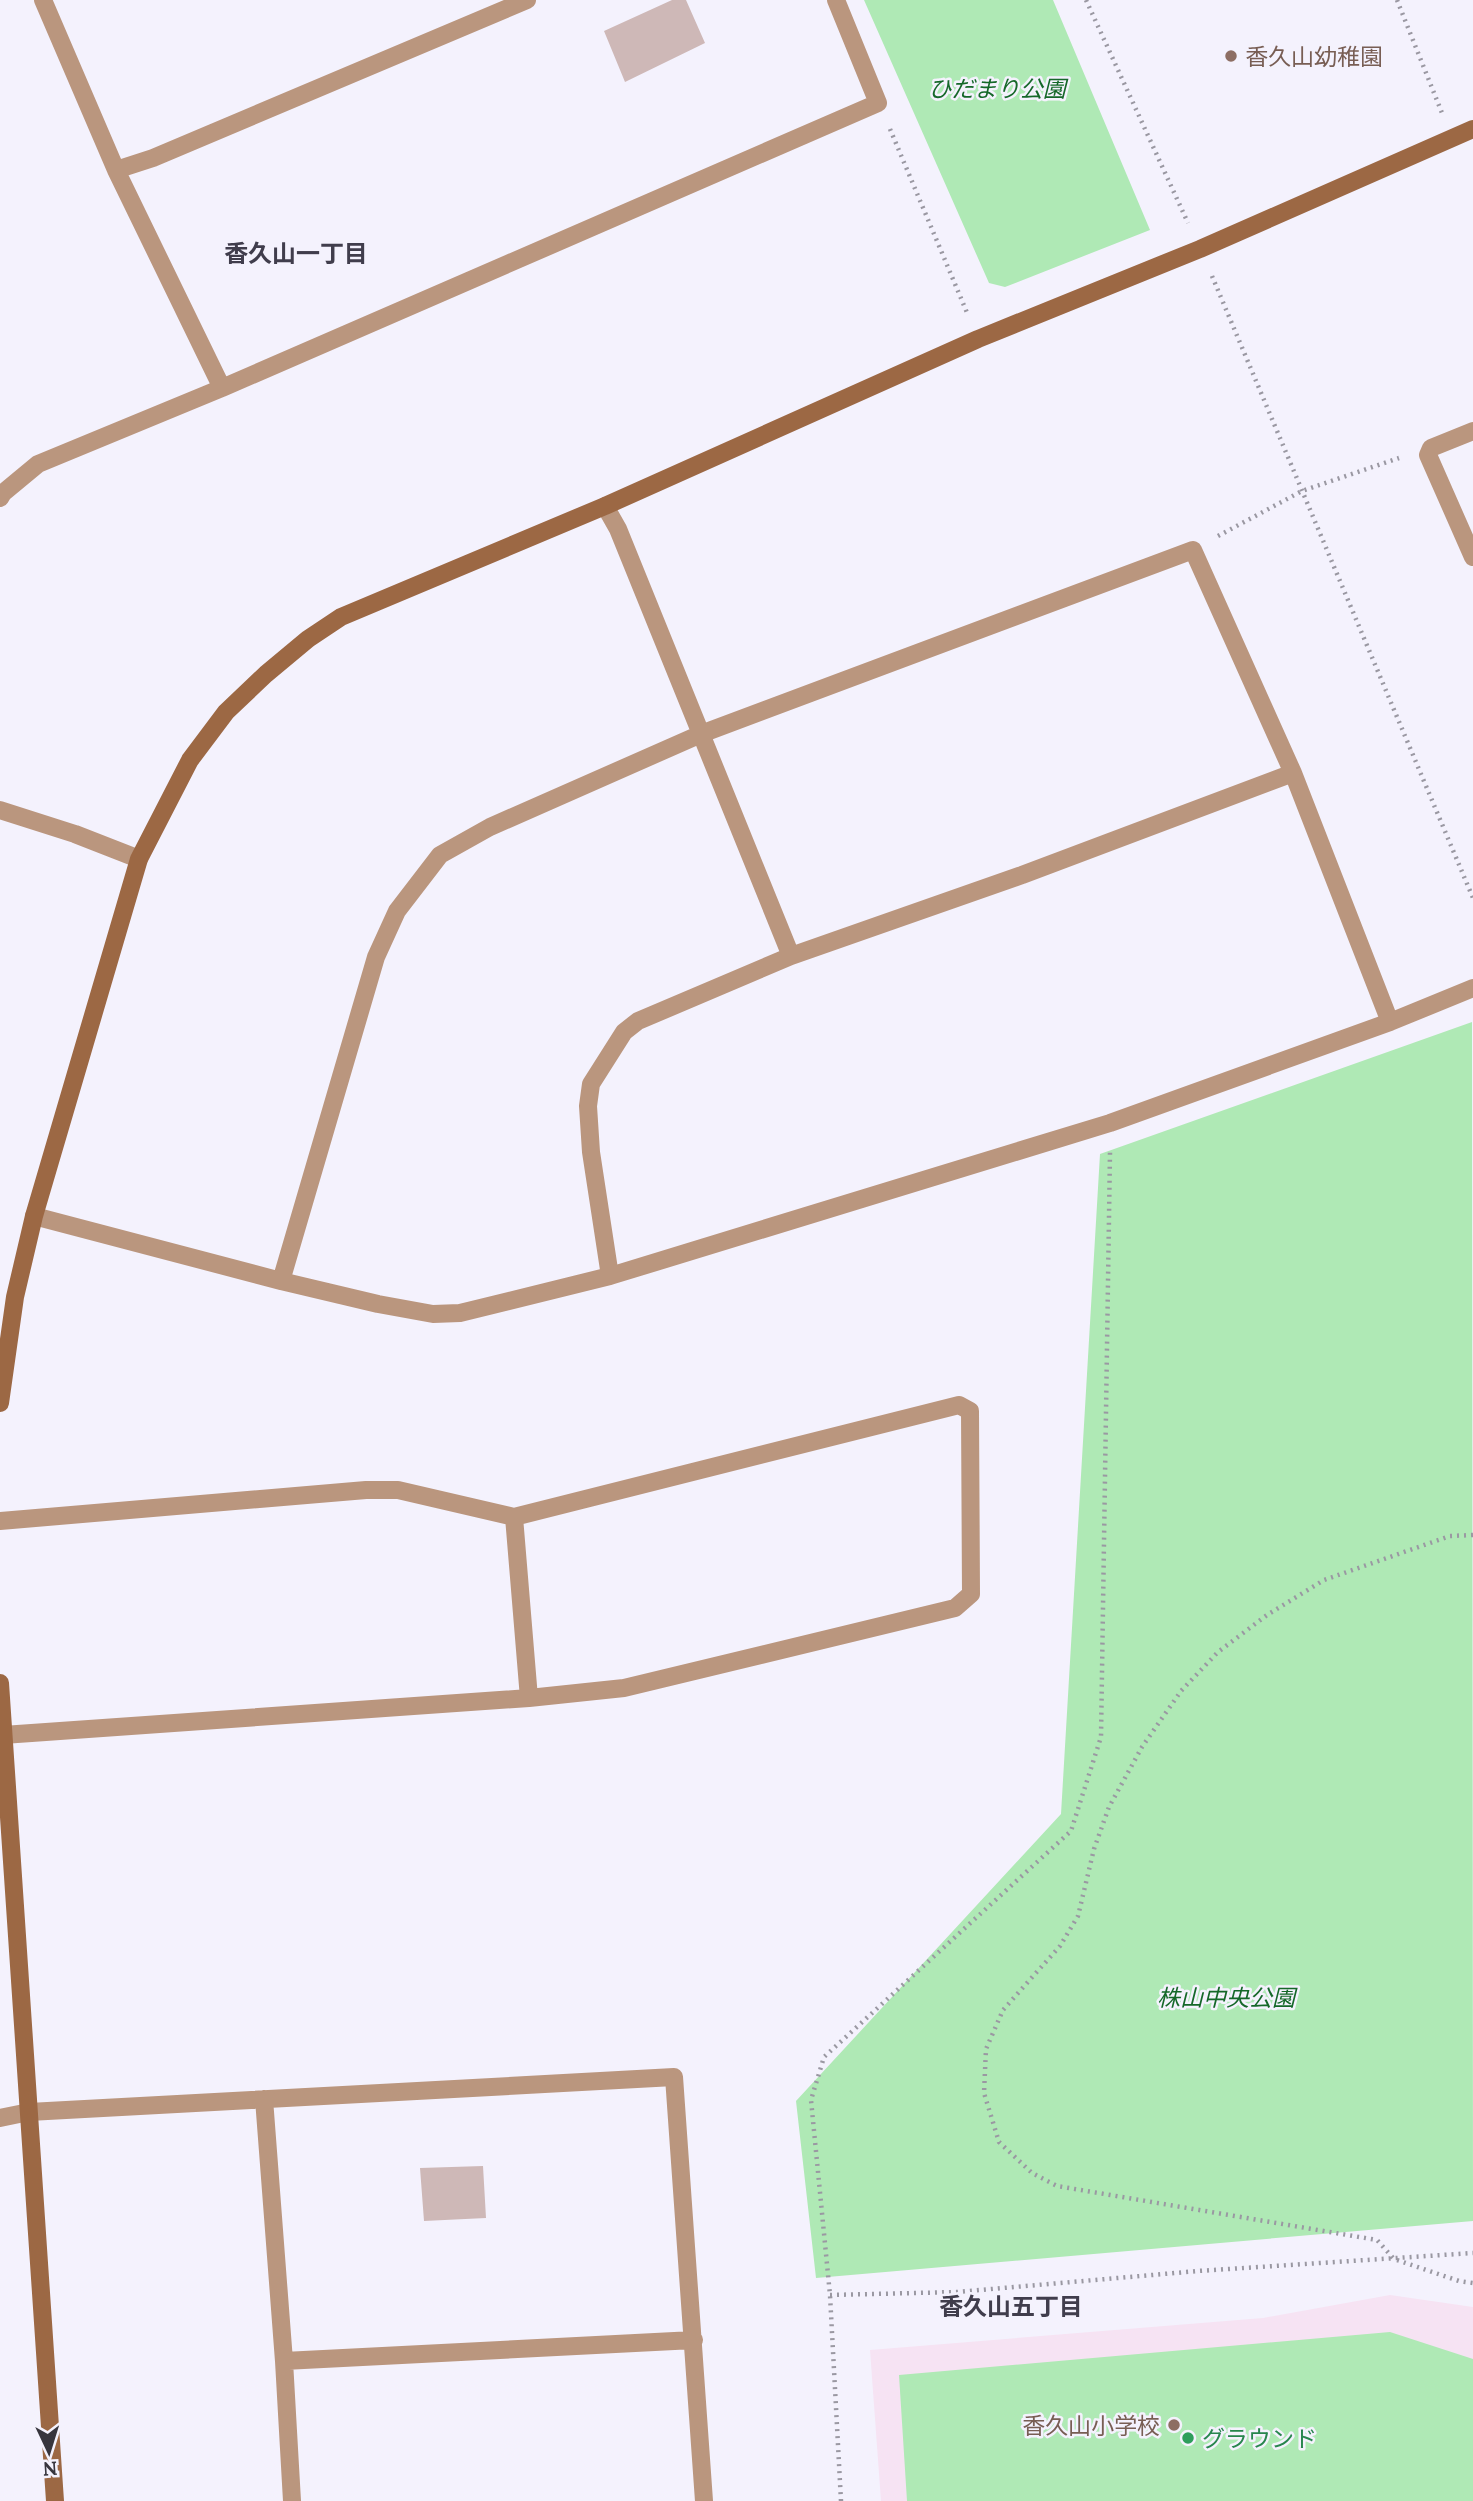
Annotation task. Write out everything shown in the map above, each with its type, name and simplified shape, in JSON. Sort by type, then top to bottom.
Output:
[{"type":"street","points":[[43,0],[116,170],[222,388]]},
{"type":"street","points":[[116,170],[153,158],[527,0]]},
{"type":"street","points":[[1,492],[38,464],[222,388],[878,103],[836,0]]},
{"type":"street","points":[[0,1403],[15,1297],[34,1216],[139,859],[190,760],[226,712],[266,674],[308,639],[341,617],[604,506],[978,339],[1200,249],[1473,129]]},
{"type":"street","points":[[1473,431],[1431,448],[1428,455],[1473,557]]},
{"type":"street","points":[[604,506],[618,529],[791,956]]},
{"type":"street","points":[[281,1281],[376,957],[397,911],[440,855],[489,827],[701,734],[1193,550],[1293,773],[1390,1022]]},
{"type":"street","points":[[610,1276],[591,1152],[588,1106],[591,1084],[624,1032],[638,1021],[791,956],[1022,875],[1293,773]]},
{"type":"street","points":[[0,810],[75,834],[139,859]]},
{"type":"street","points":[[34,1216],[281,1281],[433,1314],[460,1313],[610,1276],[1110,1123],[1390,1022],[1473,988]]},
{"type":"street","points":[[0,1521],[366,1490],[398,1490],[514,1517],[958,1405],[970,1411],[971,1594],[955,1608],[624,1688],[529,1698],[3,1735]]},
{"type":"street","points":[[514,1517],[529,1698]]},
{"type":"street","points":[[0,1683],[55,2501]]},
{"type":"street","points":[[0,2118],[29,2112],[674,2077],[704,2501]]},
{"type":"street","points":[[264,2099],[292,2501]]},
{"type":"street","points":[[284,2361],[694,2340]]},
{"type":"path","points":[[1086,0],[1200,249],[1473,898]]},
{"type":"path","points":[[1397,0],[1452,138]]},
{"type":"path","points":[[878,103],[978,339]]},
{"type":"path","points":[[1193,550],[1302,491],[1404,456],[1428,455]]},
{"type":"path","points":[[841,2501],[830,2295],[811,2100],[824,2057],[1071,1831],[1101,1737],[1110,1123]]},
{"type":"path","points":[[1473,1535],[1450,1536],[1324,1580],[1267,1615],[1218,1652],[1181,1691],[1142,1747],[1109,1807],[1094,1849],[1078,1916],[1060,1946],[1003,2010],[986,2049],[984,2093],[999,2142],[1032,2173],[1057,2186],[1377,2240],[1394,2259],[1473,2283]]},
{"type":"path","points":[[830,2295],[957,2291],[1198,2271],[1473,2253]]},
{"type":"shaded area","name":"グラウンド","points":[[1390,2295],[1473,2307],[1473,2501],[881,2501],[870,2350],[1263,2318]]},
{"type":"green space","name":"ひだまり公園","points":[[864,0],[1053,0],[1150,230],[1005,287],[989,283]]},
{"type":"green space","name":"株山中央公園","points":[[1472,1022],[1473,2221],[816,2278],[796,2101],[1061,1814],[1100,1154]]},
{"type":"green space","name":"グラウンド","points":[[1390,2332],[1473,2359],[1473,2501],[907,2501],[899,2375]]},
{"type":"building","points":[[672,0],[686,0],[705,43],[625,82],[604,31]]},
{"type":"building","points":[[483,2166],[486,2218],[424,2221],[420,2168]]},
{"type":"place","name":"香久山幼稚園","points":[[1231,56]]},
{"type":"place","name":"香久山小学校","points":[[1174,2425]]},
{"type":"place","name":"グラウンド","points":[[1188,2438]]},
{"type":"district","name":"香久山一丁目","points":[[296,253]]},
{"type":"district","name":"香久山五丁目","points":[[1011,2306]]}]
